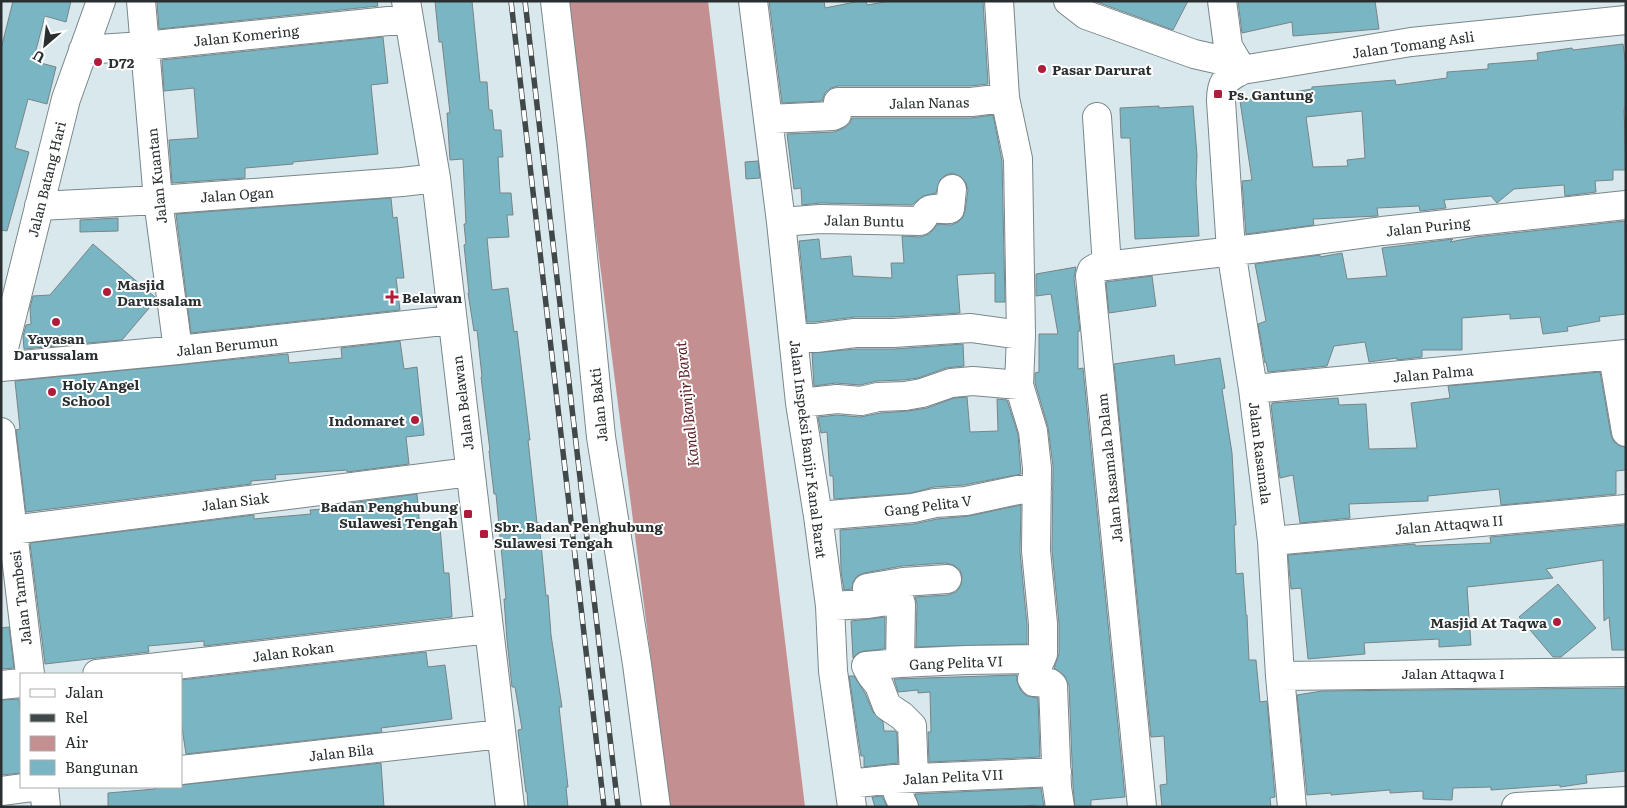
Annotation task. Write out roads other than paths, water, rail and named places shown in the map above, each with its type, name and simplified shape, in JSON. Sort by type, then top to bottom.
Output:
[{"type":"street","name":"Jalan Batang Hari","points":[[1,360],[66,99],[101,1]]},
{"type":"street","name":"Jalan Kuantan","points":[[141,1],[158,200],[178,350]]},
{"type":"street","name":"Jalan Bakti","points":[[555,1],[572,146],[601,437],[635,655],[656,807]]},
{"type":"street","name":"Jalan Inspeksi Banjir Kanal Barat","points":[[753,1],[781,222],[800,403],[825,514],[838,601],[833,670],[851,795]]},
{"type":"street","points":[[999,1],[1005,98],[1018,159],[1021,335],[1019,385],[1033,431],[1037,468],[1036,551],[1043,624],[1043,654],[1032,679],[1034,682],[1050,683],[1053,686],[1060,807]]},
{"type":"street","points":[[1068,1],[1086,15],[1194,54],[1226,61],[1241,71]]},
{"type":"street","points":[[1222,1],[1228,46],[1241,71]]},
{"type":"street","name":"Jalan Komering","points":[[84,50],[144,46],[407,10]]},
{"type":"street","name":"Jalan Belawan","points":[[407,10],[436,178],[510,807]]},
{"type":"street","name":"Jalan Tomang Asli","points":[[1241,71],[1411,42],[1626,20]]},
{"type":"street","name":"Jalan Rasamala","points":[[1241,71],[1225,82],[1221,88],[1221,101],[1232,250],[1253,389],[1272,541],[1280,676],[1292,807]]},
{"type":"street","name":"Jalan Nanas","points":[[768,118],[834,116],[838,112],[838,102],[971,102],[1005,98]]},
{"type":"street","points":[[1097,117],[1107,266]]},
{"type":"street","name":"Jalan Ogan","points":[[39,206],[158,200],[436,178]]},
{"type":"street","name":"Jalan Buntu","points":[[781,222],[820,219],[920,221],[931,209],[950,209],[952,189]]},
{"type":"street","name":"Jalan Puring","points":[[1232,250],[1382,231],[1626,205]]},
{"type":"street","name":"Jalan Rasamala Dalam","points":[[1142,807],[1090,276],[1092,270],[1097,266],[1232,250]]},
{"type":"street","name":"Jalan Berumun","points":[[1,368],[452,320]]},
{"type":"street","points":[[794,337],[816,338],[855,333],[893,333],[971,328],[1021,335]]},
{"type":"street","points":[[1619,355],[1626,432]]},
{"type":"street","name":"Jalan Palma","points":[[1253,389],[1619,355]]},
{"type":"street","points":[[800,403],[837,398],[861,400],[922,393],[951,382],[973,381],[1019,385]]},
{"type":"street","name":"Jalan Tambesi","points":[[1,432],[7,526],[30,673]]},
{"type":"street","name":"Jalan Siak","points":[[7,526],[470,472]]},
{"type":"street","name":"Gang Pelita V","points":[[825,514],[913,508],[935,503],[966,501],[1037,488]]},
{"type":"street","name":"Jalan Attaqwa II","points":[[1272,541],[1626,509]]},
{"type":"street","points":[[838,601],[903,582],[947,579]]},
{"type":"street","name":"Gang Pelita VI","points":[[838,601],[899,601],[901,604],[900,663],[1041,659]]},
{"type":"street","name":"Jalan Rokan","points":[[106,673],[489,629]]},
{"type":"street","points":[[833,670],[900,663]]},
{"type":"street","points":[[866,666],[870,675],[879,685],[887,706],[902,716],[912,726],[904,778],[898,794],[904,807]]},
{"type":"street","name":"Jalan Attaqwa I","points":[[1280,676],[1305,674],[1626,672]]},
{"type":"street","points":[[1,686],[20,683]]},
{"type":"street","name":"Jalan Bila","points":[[182,770],[501,734]]},
{"type":"street","name":"Jalan Pelita VII","points":[[851,795],[904,778],[1057,772]]},
{"type":"street","points":[[1,791],[24,788]]},
{"type":"street","points":[[44,788],[46,807]]},
{"type":"street","points":[[1516,807],[1626,800]]},
{"type":"water","name":"Kanal Banjir Barat","points":[[566,1],[708,1],[805,807],[670,807]]},
{"type":"railway","points":[[511,1],[604,807]]},
{"type":"railway","points":[[525,1],[618,807]]},
{"type":"place","name":"D72","points":[[98,62]]},
{"type":"place","name":"Pasar Darurat","points":[[1042,69]]},
{"type":"place","name":"Ps. Gantung","points":[[1218,94]]},
{"type":"place","name":"Masjid Darussalam","points":[[107,292]]},
{"type":"place","name":"Belawan","points":[[392,297]]},
{"type":"place","name":"Yayasan Darussalam","points":[[56,322]]},
{"type":"place","name":"Holy Angel School","points":[[52,392]]},
{"type":"place","name":"Indomaret","points":[[415,420]]},
{"type":"place","name":"Badan Penghubung Sulawesi Tengah","points":[[468,514]]},
{"type":"place","name":"Sbr. Badan Penghubung Sulawesi Tengah","points":[[484,534]]},
{"type":"place","name":"Masjid At Taqwa","points":[[1557,622]]}]
